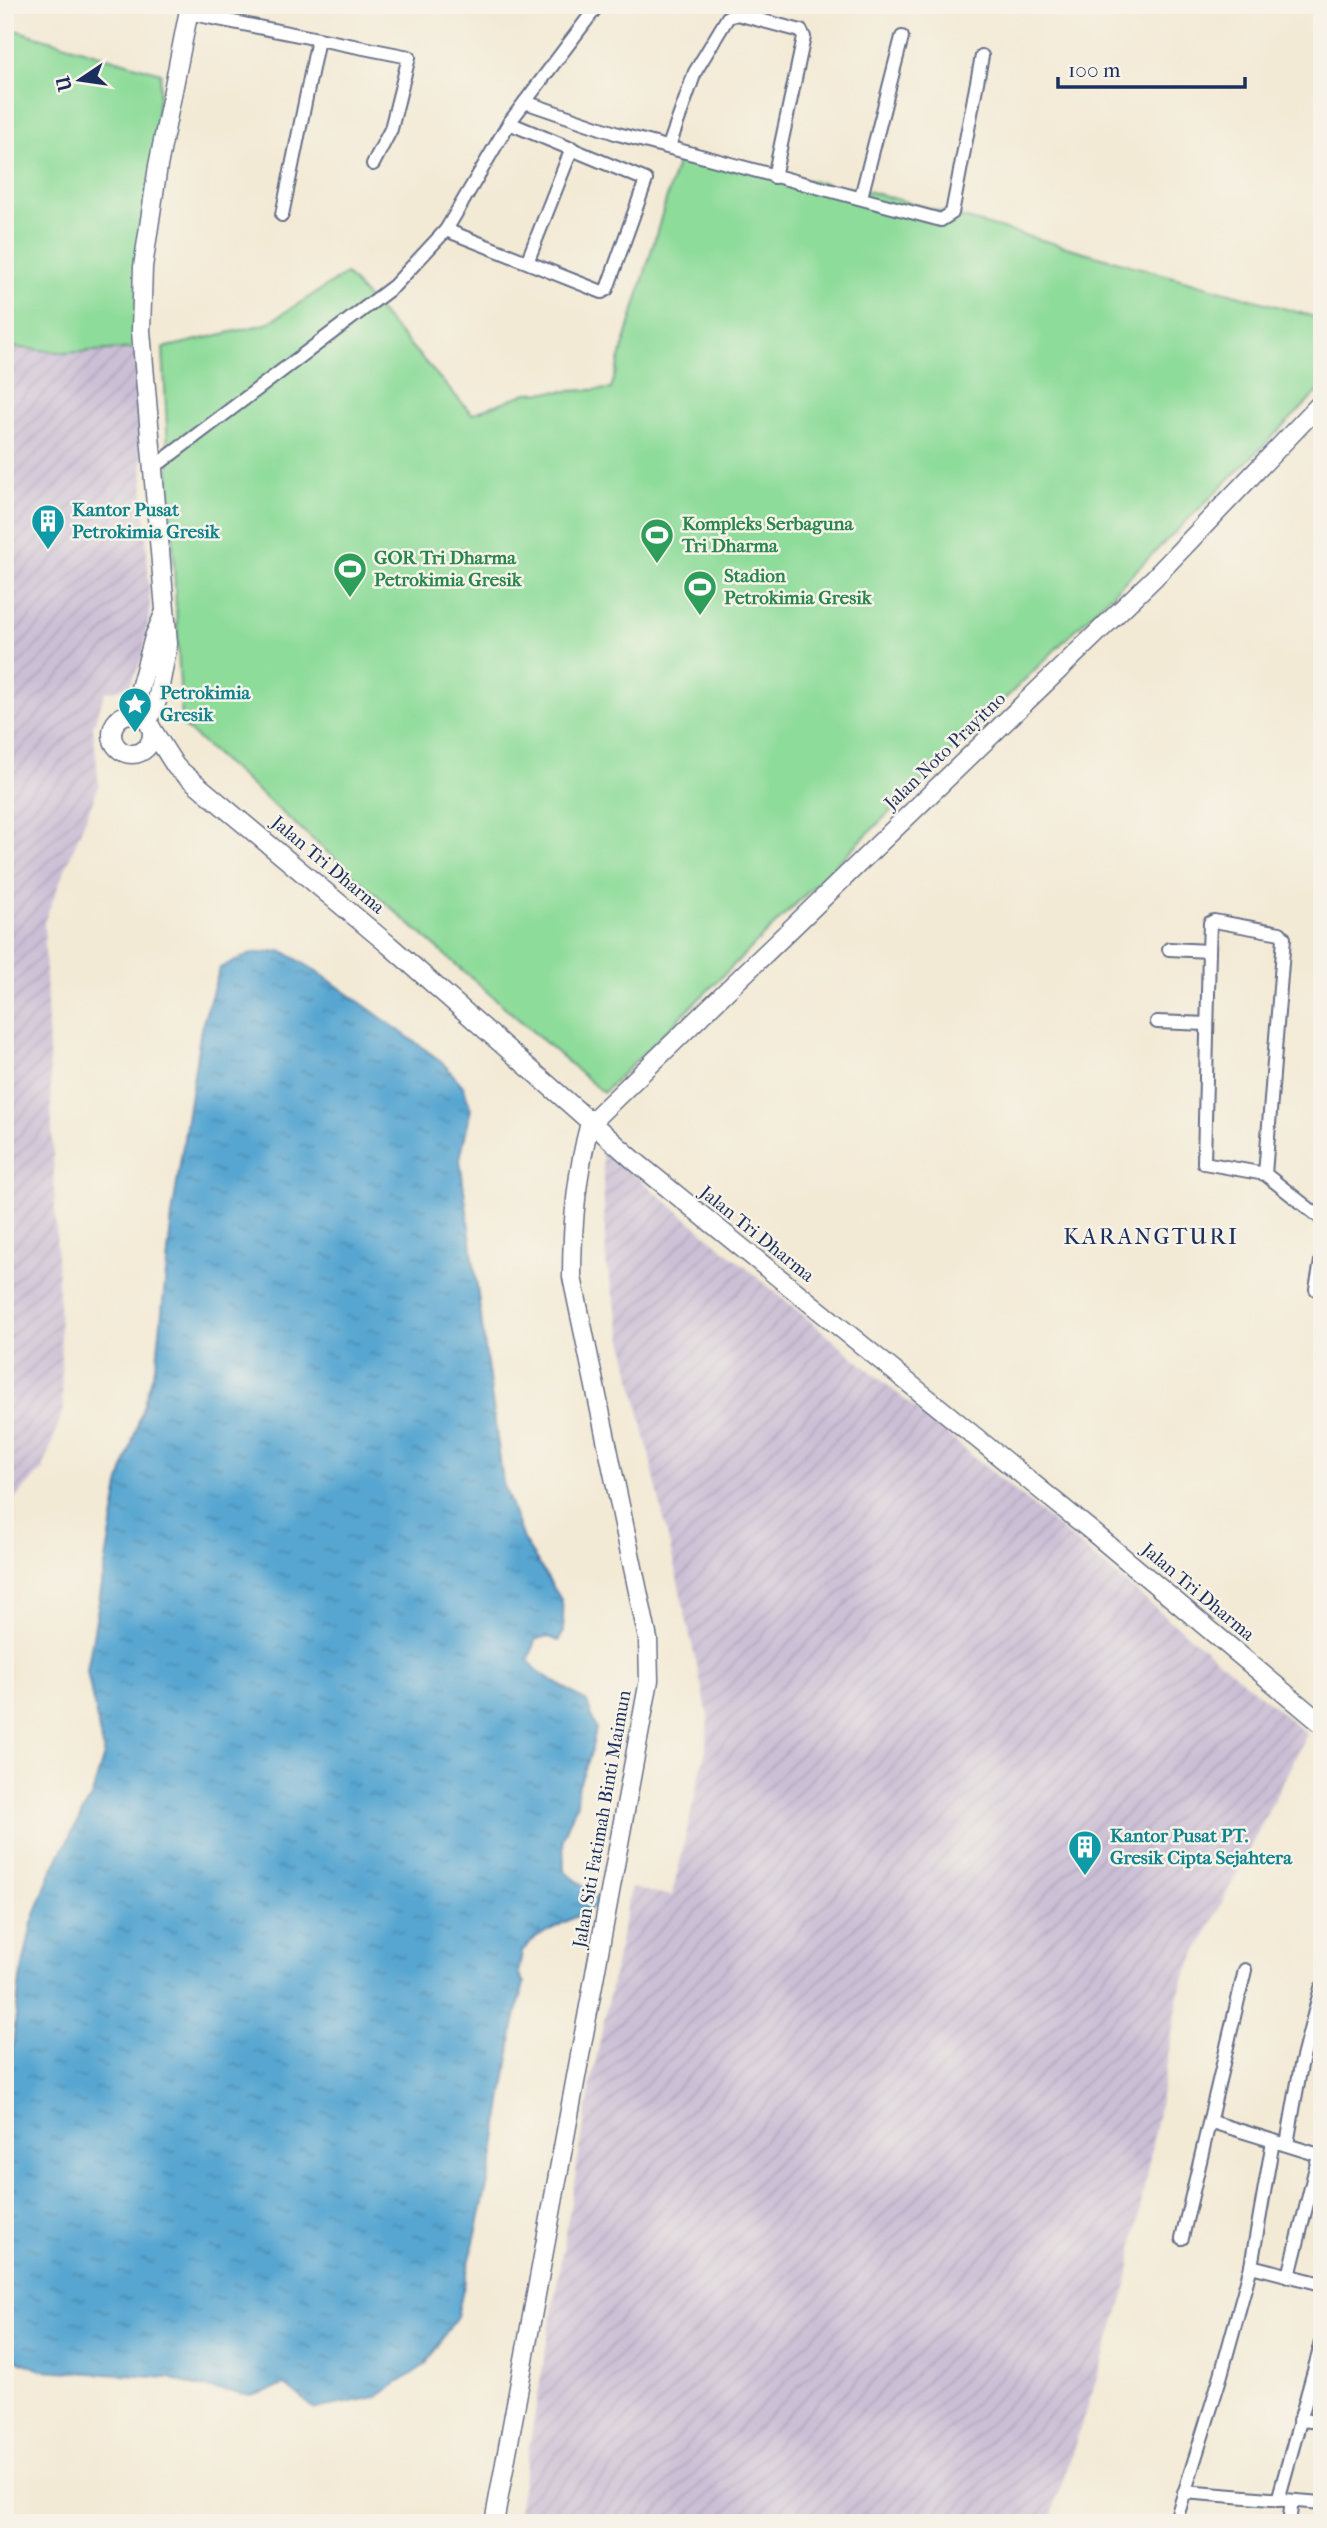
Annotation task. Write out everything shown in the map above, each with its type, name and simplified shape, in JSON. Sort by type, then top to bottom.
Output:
[{"type":"street","points":[[153,468],[394,286],[446,230],[509,122],[598,5]]},
{"type":"street","points":[[144,720],[120,718],[112,733],[118,748],[135,753],[149,743],[144,720],[154,637],[165,612],[141,331],[145,242],[189,9],[409,57],[391,129],[373,164]]},
{"type":"street","points":[[669,146],[695,72],[728,18],[737,14],[801,31],[804,37],[774,177]]},
{"type":"street","points":[[862,197],[902,37]]},
{"type":"street","points":[[282,215],[318,39]]},
{"type":"street","points":[[525,102],[618,134],[941,220],[950,216],[982,56]]},
{"type":"street","points":[[446,230],[528,260],[601,292],[607,289],[647,181],[509,122]]},
{"type":"street","points":[[528,260],[572,148]]},
{"type":"street","name":"Jalan Noto Prayitno","points":[[590,1123],[1154,578],[1322,402]]},
{"type":"street","name":"Jalan Tri Dharma","points":[[144,720],[176,767],[389,945],[590,1123],[1084,1525],[1322,1724]]},
{"type":"street","name":"Jalan Tri Dharma","points":[[135,753],[176,767]]},
{"type":"street","points":[[1265,1174],[1284,938],[1280,933],[1214,921],[1210,923],[1204,1163],[1265,1174],[1322,1219]]},
{"type":"street","points":[[1169,949],[1209,951]]},
{"type":"street","points":[[1157,1021],[1207,1024]]},
{"type":"street","name":"Jalan Siti Fatimah Binti Maimun","points":[[494,2523],[649,1680],[648,1639],[572,1277],[572,1222],[581,1155],[590,1123]]},
{"type":"street","points":[[1316,1289],[1322,1256]]},
{"type":"street","points":[[1182,2238],[1212,2122],[1245,1970]]},
{"type":"street","points":[[1287,2144],[1301,2065],[1321,1988]]},
{"type":"street","points":[[1212,2122],[1321,2155],[1289,2276]]},
{"type":"street","points":[[1175,2523],[1222,2375],[1251,2266],[1272,2141]]},
{"type":"street","points":[[1251,2266],[1322,2284]]},
{"type":"street","points":[[1278,2500],[1322,2342]]},
{"type":"street","points":[[1299,2420],[1322,2422]]},
{"type":"street","points":[[1184,2492],[1322,2503]]},
{"type":"street","points":[[1289,2523],[1292,2501]]},
{"type":"shaded area","name":"Petrokimia Gresik","points":[[5,346],[66,353],[136,348],[150,607],[143,656],[129,687],[105,692],[93,726],[99,785],[44,922],[63,1411],[43,1469],[5,1509]]},
{"type":"shaded area","points":[[602,1148],[1307,1734],[1181,1984],[1126,2289],[1049,2523],[516,2523],[592,2079],[631,1888],[672,1896],[706,1748],[708,1715],[606,1264]]},
{"type":"green space","points":[[5,27],[161,73],[136,348],[66,353],[5,346]]},
{"type":"green space","name":"Kompleks Serbaguna Tri Dharma","points":[[679,156],[871,192],[1322,319],[1322,388],[603,1093],[182,725],[163,348],[266,324],[346,274],[472,414],[527,393],[611,389]]},
{"type":"water","points":[[283,951],[318,972],[441,1061],[463,1086],[471,1109],[460,1159],[503,1483],[523,1539],[562,1601],[564,1632],[558,1641],[547,1636],[535,1640],[529,1660],[536,1670],[587,1702],[596,1729],[590,1756],[578,1787],[577,1803],[563,1838],[564,1870],[597,1898],[596,1906],[536,1937],[522,1952],[518,1974],[524,1983],[513,2031],[493,2160],[457,2316],[425,2365],[376,2397],[315,2409],[285,2385],[251,2396],[195,2386],[170,2378],[41,2370],[5,2355],[5,2112],[20,1980],[32,1923],[51,1872],[92,1795],[104,1755],[87,1671],[119,1485],[157,1361],[172,1215],[201,1029],[220,968],[250,954]]},
{"type":"place","name":"Kantor Pusat Petrokimia Gresik","points":[[48,551]]},
{"type":"place","name":"Kompleks Serbaguna Tri Dharma","points":[[657,565]]},
{"type":"place","name":"GOR Tri Dharma Petrokimia Gresik","points":[[350,599]]},
{"type":"place","name":"Stadion Petrokimia Gresik","points":[[700,617]]},
{"type":"place","name":"Petrokimia Gresik","points":[[135,734]]},
{"type":"place","name":"Kantor Pusat PT. Gresik Cipta Sejahtera","points":[[1085,1877]]},
{"type":"district","name":"KARANGTURI","points":[[1151,1236]]}]
